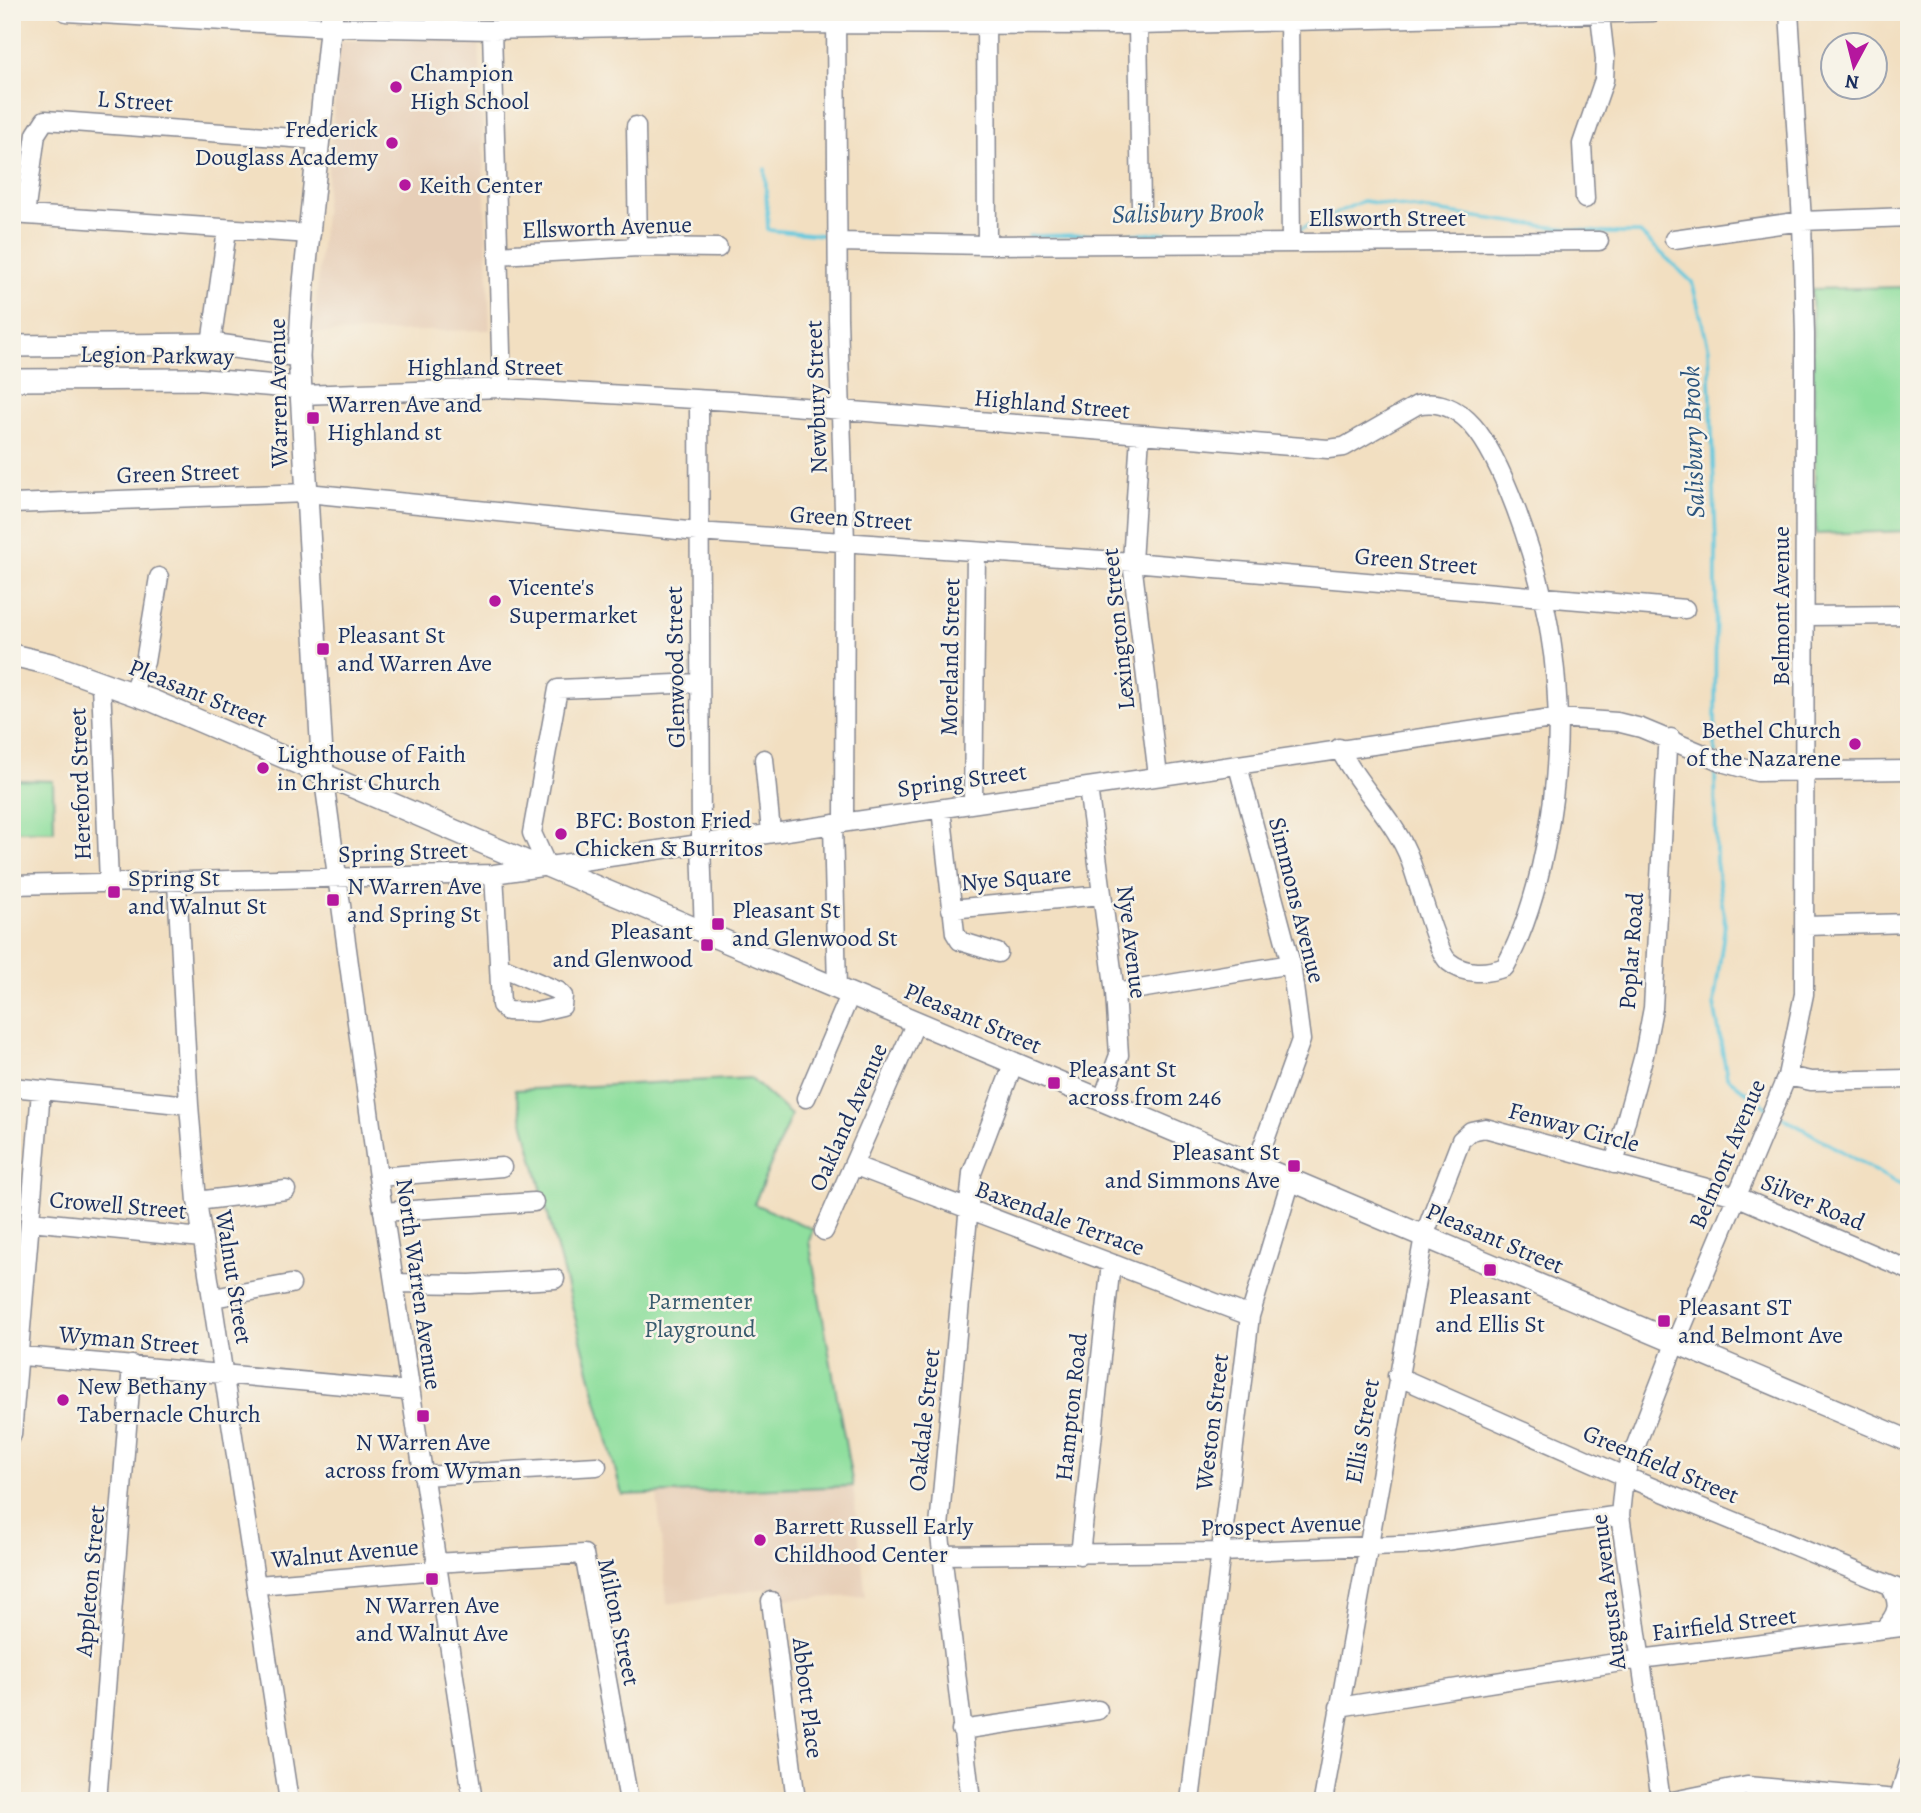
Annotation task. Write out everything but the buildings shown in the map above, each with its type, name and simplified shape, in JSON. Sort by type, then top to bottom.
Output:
[{"type":"main road","name":"Warren Avenue","points":[[323,773],[299,356],[303,292],[332,20]]},
{"type":"main road","name":"Legion Parkway","points":[[12,346],[217,345],[299,356]]},
{"type":"main road","points":[[217,345],[219,380]]},
{"type":"main road","name":"Legion Parkway","points":[[12,380],[219,380],[301,391]]},
{"type":"main road","name":"Pleasant Street","points":[[12,654],[132,693],[525,861],[547,866],[1909,1441]]},
{"type":"street","points":[[66,12],[332,20],[492,30],[836,18],[987,18],[1138,24],[1289,16],[1600,15],[1653,12]]},
{"type":"street","name":"Belmont Avenue","points":[[1675,1344],[1787,1076],[1804,994],[1806,616],[1802,222],[1789,12]]},
{"type":"street","points":[[1585,199],[1582,144],[1604,80],[1605,59],[1600,15]]},
{"type":"street","points":[[1289,16],[1291,234]]},
{"type":"street","name":"Newbury Street","points":[[836,18],[840,412],[845,542],[838,823],[844,992]]},
{"type":"street","points":[[986,246],[987,18]]},
{"type":"street","points":[[1138,24],[1141,207]]},
{"type":"street","points":[[492,30],[502,388]]},
{"type":"street","name":"L Street","points":[[19,214],[36,134],[46,120],[320,140]]},
{"type":"street","points":[[636,126],[638,247]]},
{"type":"street","points":[[19,214],[310,234]]},
{"type":"street","points":[[1674,239],[1802,222],[1909,217]]},
{"type":"street","points":[[217,345],[227,230]]},
{"type":"street","name":"Ellsworth Street","points":[[839,242],[986,246],[1291,234],[1401,244],[1600,241]]},
{"type":"street","name":"Ellsworth Avenue","points":[[498,255],[638,247],[718,248]]},
{"type":"street","name":"Highland Street","points":[[301,391],[502,388],[698,400],[1328,449],[1344,447],[1417,405],[1430,402],[1451,408],[1473,427],[1494,460],[1520,523],[1543,597],[1558,718],[1546,839],[1531,909],[1505,967],[1488,974],[1449,963],[1438,949],[1429,912],[1407,851],[1339,748]]},
{"type":"street","name":"Glenwood Street","points":[[698,400],[699,684],[704,934]]},
{"type":"street","name":"Lexington Street","points":[[1140,436],[1132,562],[1158,776]]},
{"type":"street","name":"Green Street","points":[[12,504],[307,493],[698,532],[1132,562],[1685,609]]},
{"type":"street","name":"Moreland Street","points":[[973,803],[976,553]]},
{"type":"street","points":[[132,693],[145,662],[159,577]]},
{"type":"street","points":[[1806,616],[1909,615]]},
{"type":"street","name":"Hereford Street","points":[[102,683],[109,883]]},
{"type":"street","points":[[547,866],[532,833],[558,689],[699,684]]},
{"type":"street","name":"Spring Street","points":[[12,885],[494,874],[1558,718],[1617,722],[1671,738],[1726,763],[1757,772],[1909,770]]},
{"type":"street","name":"Poplar Road","points":[[1614,1164],[1644,1055],[1653,1008],[1667,749],[1671,738]]},
{"type":"street","points":[[764,759],[771,832]]},
{"type":"street","name":"Simmons Avenue","points":[[1238,766],[1292,964],[1301,1040],[1256,1165]]},
{"type":"street","name":"North Warren Avenue","points":[[323,773],[335,878],[383,1212],[473,1801]]},
{"type":"street","name":"Nye Avenue","points":[[1088,787],[1115,993],[1119,1055],[1102,1101]]},
{"type":"street","name":"Nye Square","points":[[941,808],[951,909],[1101,895]]},
{"type":"street","points":[[494,874],[499,966]]},
{"type":"street","name":"Walnut Street","points":[[177,883],[197,1201],[289,1801]]},
{"type":"street","points":[[951,909],[955,933],[960,941],[998,953]]},
{"type":"street","points":[[1806,926],[1909,923]]},
{"type":"street","points":[[1115,993],[1292,964]]},
{"type":"street","points":[[806,1098],[844,992]]},
{"type":"street","name":"Oakland Avenue","points":[[824,1231],[916,1022]]},
{"type":"street","name":"Oakdale Street","points":[[971,1801],[941,1555],[941,1499],[972,1173],[1013,1065]]},
{"type":"street","points":[[1787,1076],[1811,1081],[1909,1079]]},
{"type":"street","points":[[12,1087],[189,1105]]},
{"type":"street","points":[[12,1434],[16,1356],[41,1091]]},
{"type":"street","name":"Fenway Circle","points":[[1424,1236],[1461,1140],[1471,1131],[1485,1128],[1736,1196]]},
{"type":"street","name":"Baxendale Terrace","points":[[853,1165],[1251,1316]]},
{"type":"street","points":[[378,1177],[502,1167]]},
{"type":"street","name":"Weston Street","points":[[1190,1801],[1251,1316],[1291,1180]]},
{"type":"street","points":[[197,1201],[286,1190]]},
{"type":"street","name":"Silver Road","points":[[1736,1196],[1909,1270]]},
{"type":"street","points":[[383,1212],[534,1202]]},
{"type":"street","name":"Crowell Street","points":[[30,1221],[202,1238]]},
{"type":"street","name":"Ellis Street","points":[[1323,1801],[1424,1236]]},
{"type":"street","name":"Hampton Road","points":[[1080,1556],[1111,1263]]},
{"type":"street","points":[[394,1283],[470,1284],[555,1279]]},
{"type":"street","points":[[212,1298],[291,1284]]},
{"type":"street","name":"Augusta Avenue","points":[[1661,1801],[1620,1515],[1624,1476],[1675,1344]]},
{"type":"street","name":"Wyman Street","points":[[16,1356],[224,1372],[410,1391]]},
{"type":"street","name":"Appleton Street","points":[[97,1801],[132,1365]]},
{"type":"street","name":"Greenfield Street","points":[[1397,1376],[1624,1476],[1909,1593]]},
{"type":"street","points":[[423,1476],[597,1466]]},
{"type":"street","name":"Prospect Avenue","points":[[941,1555],[1080,1556],[1425,1544],[1620,1515]]},
{"type":"street","name":"Milton Street","points":[[436,1567],[584,1554],[629,1801]]},
{"type":"street","name":"Walnut Avenue","points":[[258,1585],[436,1567]]},
{"type":"street","points":[[1884,1629],[1898,1606],[1897,1597],[1890,1586]]},
{"type":"street","name":"Abbott Place","points":[[771,1601],[796,1801]]},
{"type":"street","name":"Fairfield Street","points":[[1339,1707],[1640,1659],[1909,1626]]},
{"type":"street","points":[[961,1730],[1098,1710]]},
{"type":"street","points":[[1673,1801],[1747,1786],[1902,1800],[1909,1764]]},
{"type":"shaded area","name":"Keith Center","points":[[479,38],[490,330],[313,333],[340,41]]},
{"type":"shaded area","name":"Barrett Russell Early Childhood Center","points":[[853,1486],[866,1596],[783,1599],[780,1586],[667,1604],[657,1494]]},
{"type":"green space","points":[[1909,287],[1909,531],[1816,534],[1812,289]]},
{"type":"green space","points":[[12,780],[53,781],[54,831],[12,831]]},
{"type":"green space","name":"Parmenter Playground","points":[[750,1078],[791,1115],[754,1204],[813,1229],[809,1241],[853,1486],[622,1495],[515,1090]]},
{"type":"waterway","name":"Salisbury Brook","points":[[765,169],[768,230],[822,235]]},
{"type":"waterway","name":"Salisbury Brook","points":[[1298,230],[1363,201],[1534,225],[1606,233],[1640,233],[1692,282],[1709,349],[1716,544],[1715,753]]},
{"type":"waterway","name":"Salisbury Brook","points":[[1029,236],[1287,231]]},
{"type":"waterway","name":"Salisbury Brook","points":[[1715,764],[1716,861],[1725,924],[1714,1004],[1727,1077],[1767,1108]]},
{"type":"waterway","name":"Salisbury Brook","points":[[1777,1114],[1909,1190]]},
{"type":"place","name":"Champion High School","points":[[396,87]]},
{"type":"place","name":"Frederick Douglass Academy","points":[[392,143]]},
{"type":"place","name":"Keith Center","points":[[405,185]]},
{"type":"place","name":"Warren Ave and Highland st","points":[[313,418]]},
{"type":"place","name":"Vicente's Supermarket","points":[[495,601]]},
{"type":"place","name":"Pleasant St and Warren Ave","points":[[323,649]]},
{"type":"place","name":"Bethel Church of the Nazarene","points":[[1855,744]]},
{"type":"place","name":"Lighthouse of Faith in Christ Church","points":[[263,768]]},
{"type":"place","name":"BFC: Boston Fried Chicken & Burritos","points":[[561,834]]},
{"type":"place","name":"Spring St and Walnut St","points":[[114,892]]},
{"type":"place","name":"N Warren Ave and Spring St","points":[[333,900]]},
{"type":"place","name":"Pleasant St and Glenwood St","points":[[718,924]]},
{"type":"place","name":"Pleasant and Glenwood","points":[[707,945]]},
{"type":"place","name":"Pleasant St across from 246","points":[[1054,1083]]},
{"type":"place","name":"Pleasant St and Simmons Ave","points":[[1294,1166]]},
{"type":"place","name":"Pleasant and Ellis St","points":[[1490,1270]]},
{"type":"place","name":"Pleasant ST and Belmont Ave","points":[[1664,1321]]},
{"type":"place","name":"New Bethany Tabernacle Church","points":[[63,1400]]},
{"type":"place","name":"N Warren Ave across from Wyman","points":[[423,1416]]},
{"type":"place","name":"Barrett Russell Early Childhood Center","points":[[760,1540]]},
{"type":"place","name":"N Warren Ave and Walnut Ave","points":[[432,1579]]}]
